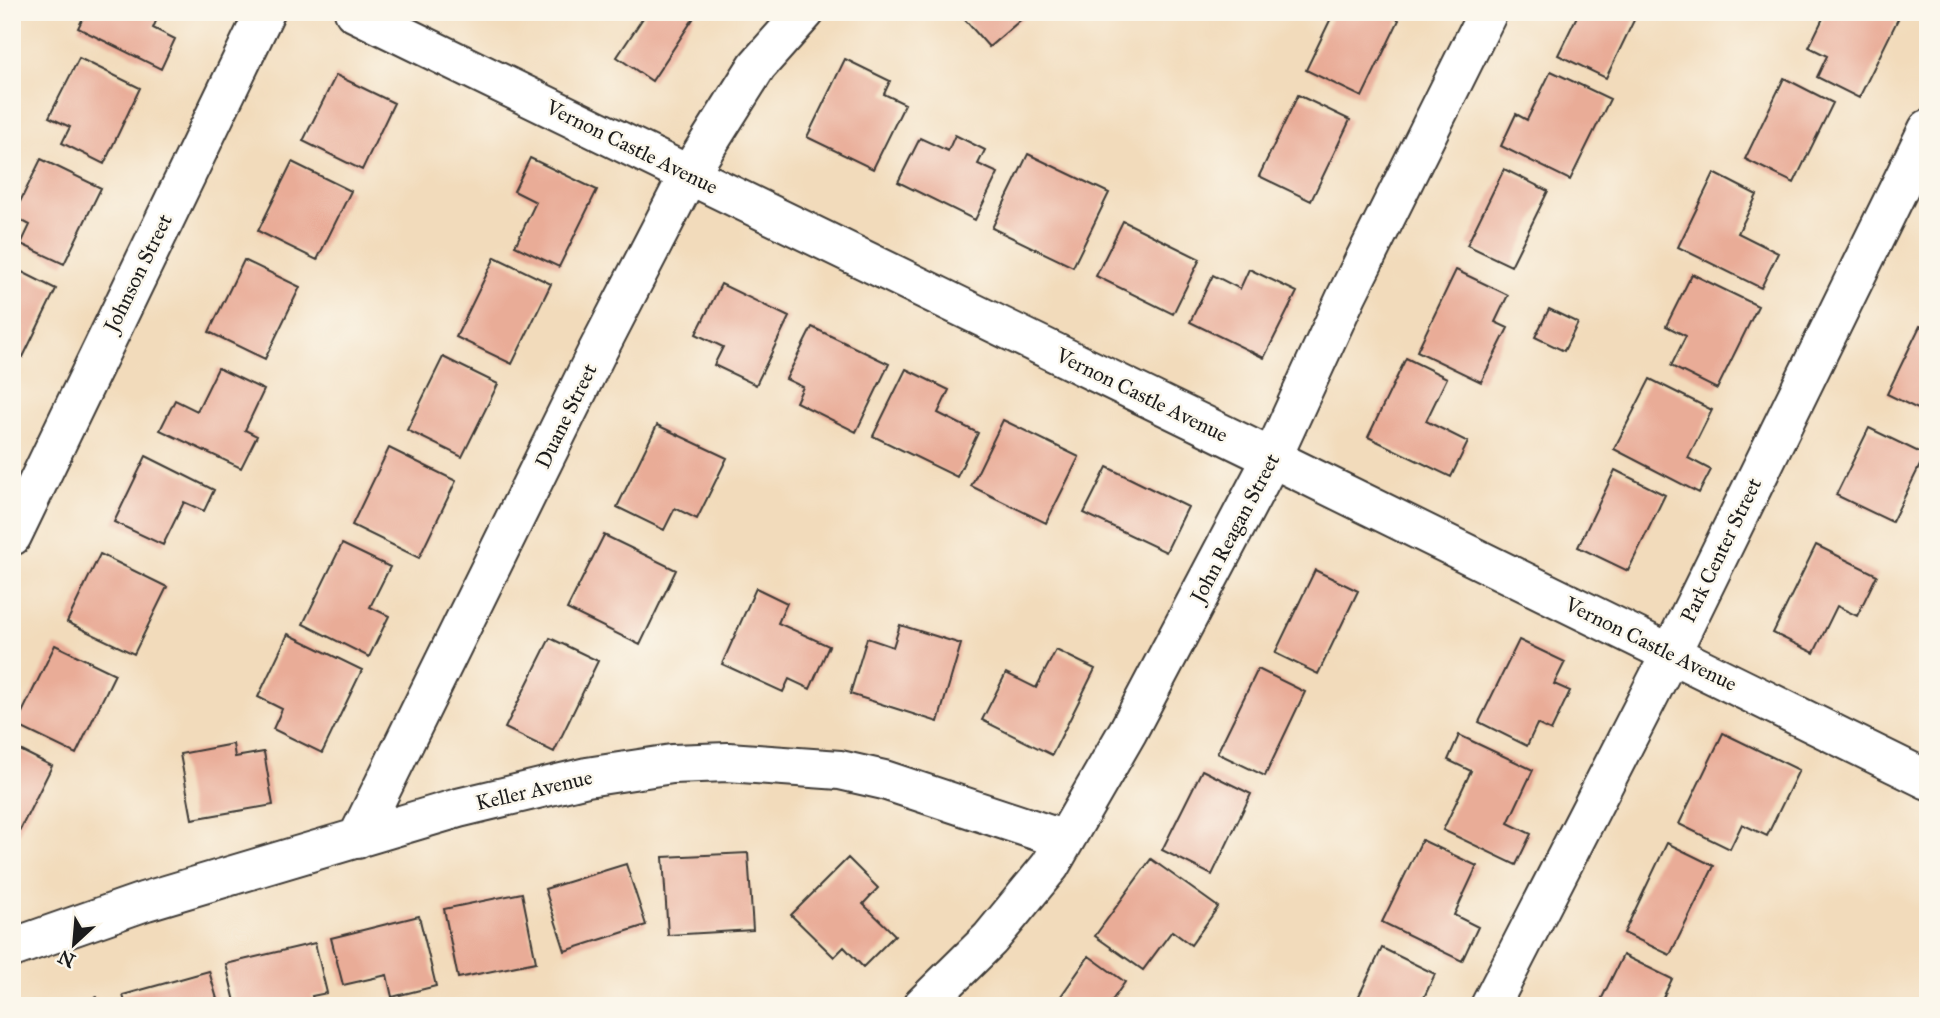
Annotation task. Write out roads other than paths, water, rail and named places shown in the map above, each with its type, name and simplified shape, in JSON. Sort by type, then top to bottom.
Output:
[{"type":"street","name":"Johnson Street","points":[[12,536],[265,12]]},
{"type":"street","name":"Vernon Castle Avenue","points":[[354,12],[1928,780]]},
{"type":"street","name":"Duane Street","points":[[357,839],[596,354],[689,174],[757,66],[805,12]]},
{"type":"street","name":"John Reagan Street","points":[[922,1006],[990,939],[1050,866],[1128,731],[1272,458],[1347,295],[1488,12]]},
{"type":"street","name":"Park Center Street","points":[[1490,1006],[1671,653],[1928,129]]},
{"type":"street","name":"Keller Avenue","points":[[12,948],[146,901],[458,808],[587,777],[672,764],[728,762],[840,770],[884,780],[1065,840]]}]
